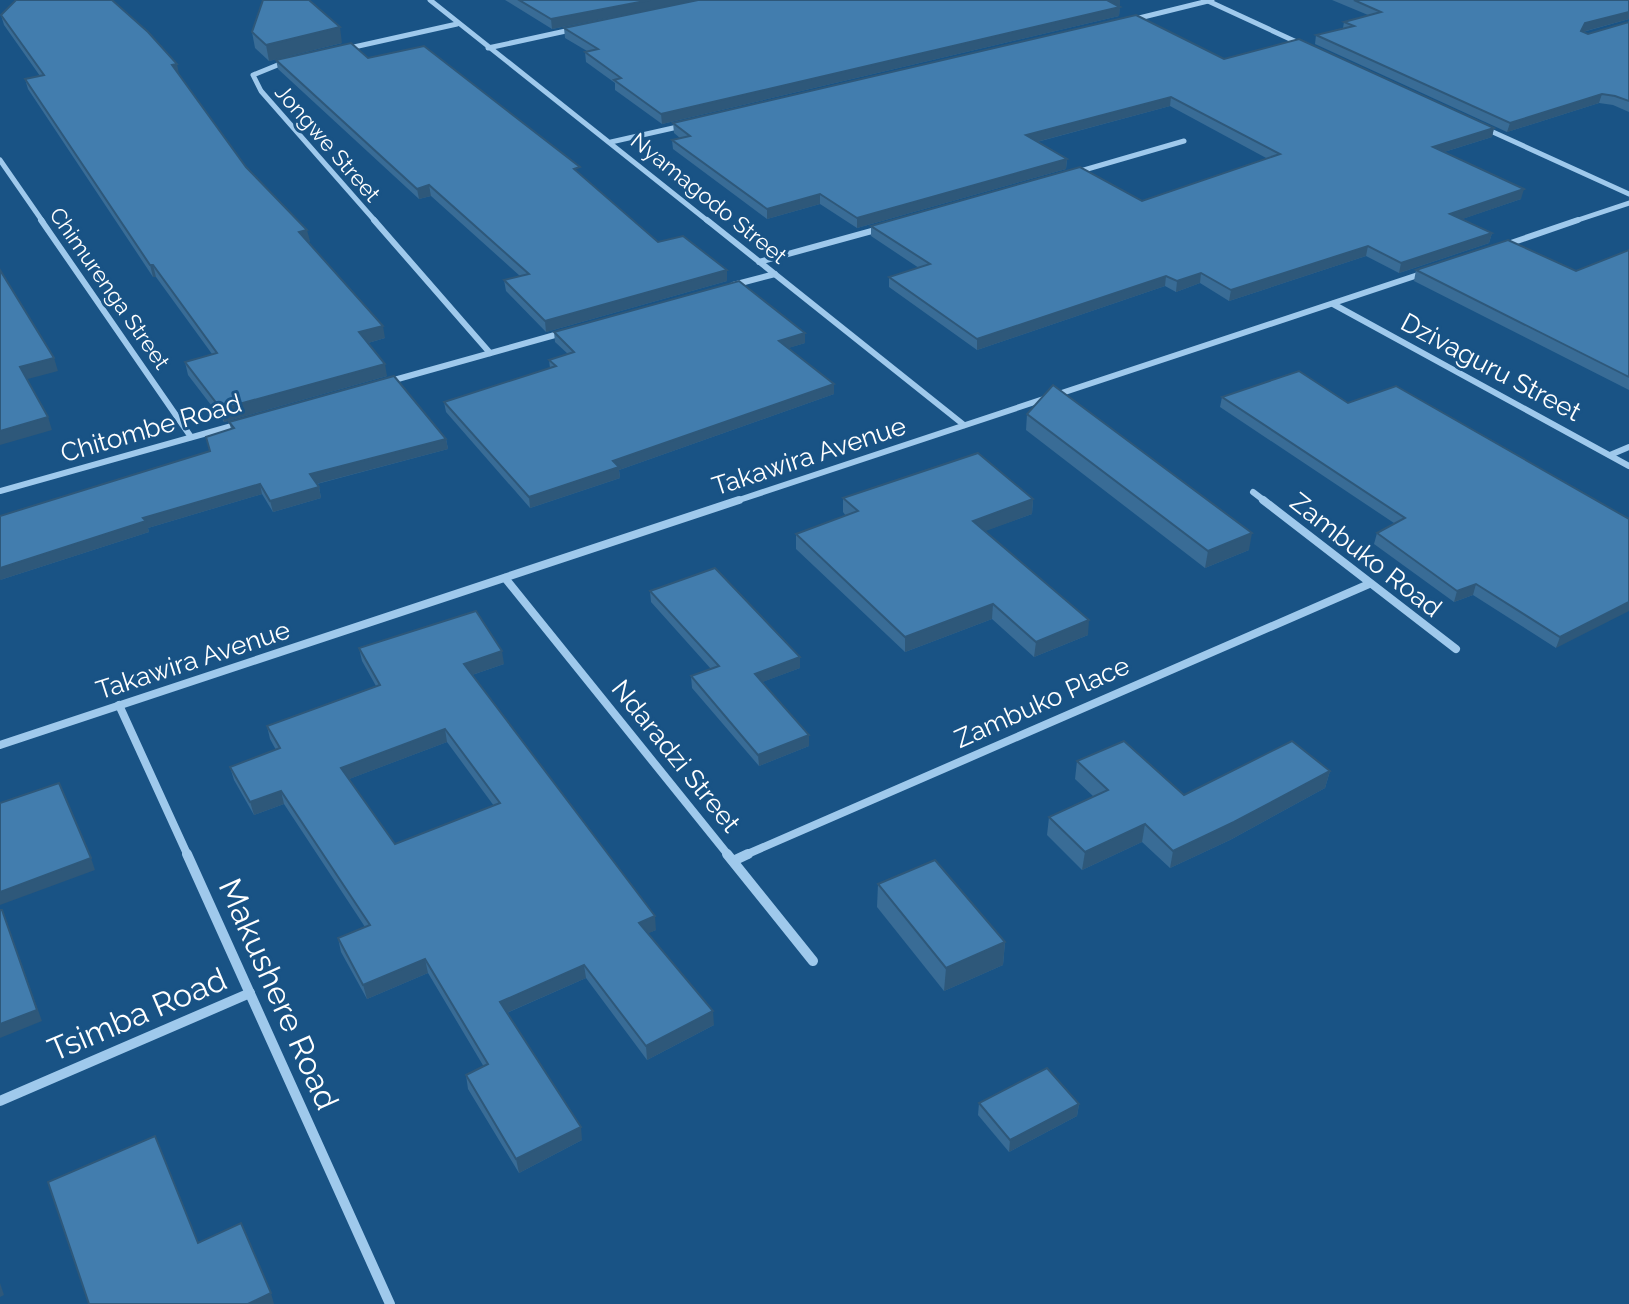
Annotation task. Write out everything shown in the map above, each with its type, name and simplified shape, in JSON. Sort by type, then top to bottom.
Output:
[{"type":"street","name":"Nyamagodo Street","points":[[430,0],[964,425]]},
{"type":"street","points":[[1118,23],[1209,0],[1309,48]]},
{"type":"street","points":[[338,50],[457,24]]},
{"type":"street","points":[[488,48],[587,27]]},
{"type":"street","name":"Jongwe Street","points":[[293,60],[253,75],[261,91],[490,353]]},
{"type":"street","points":[[611,142],[689,124]]},
{"type":"street","points":[[1477,124],[1629,194]]},
{"type":"street","points":[[1066,176],[1184,141]]},
{"type":"street","name":"Chimurenga Street","points":[[0,160],[191,437]]},
{"type":"street","points":[[1491,250],[1629,203]]},
{"type":"street","points":[[759,262],[891,225]]},
{"type":"street","name":"Takawira Avenue","points":[[0,745],[1434,270]]},
{"type":"street","points":[[730,286],[775,274]]},
{"type":"street","name":"Dzivaguru Street","points":[[1333,304],[1629,466]]},
{"type":"street","points":[[370,387],[565,332]]},
{"type":"street","name":"Chitombe Road","points":[[0,491],[251,420]]},
{"type":"street","points":[[1610,455],[1629,447]]},
{"type":"street","name":"Zambuko Road","points":[[1253,492],[1456,649]]},
{"type":"street","name":"Ndaradzi Street","points":[[505,578],[813,961]]},
{"type":"street","name":"Zambuko Place","points":[[733,861],[1369,584]]},
{"type":"street","name":"Makushere Road","points":[[119,705],[390,1304]]},
{"type":"street","name":"Tsimba Road","points":[[0,1101],[250,993]]},
{"type":"building","points":[[16,0],[112,0],[148,32],[177,64],[172,65],[246,167],[307,230],[299,232],[383,326],[359,332],[385,364],[221,409],[185,362],[217,353],[150,265],[25,79],[44,75],[1,15]]},
{"type":"building","points":[[263,0],[309,0],[340,27],[266,45],[252,32]]},
{"type":"building","points":[[519,0],[650,0],[551,19]]},
{"type":"building","points":[[698,0],[1107,0],[1120,7],[661,114],[614,80],[621,78],[585,52],[598,49],[564,28]]},
{"type":"building","points":[[1354,0],[1629,0],[1629,12],[1585,23],[1581,31],[1588,34],[1629,22],[1629,101],[1602,94],[1510,123],[1316,35],[1354,26],[1344,22],[1381,12]]},
{"type":"building","points":[[1136,15],[1224,59],[1299,39],[1494,128],[1433,147],[1524,189],[1450,214],[1492,233],[1401,263],[1368,246],[1231,290],[1201,273],[1177,281],[1166,276],[977,339],[889,277],[930,264],[871,226],[1080,167],[1142,201],[1280,154],[1171,97],[1026,135],[1067,159],[857,218],[820,194],[767,209],[672,140],[690,136],[673,123]]},
{"type":"building","points":[[351,43],[368,58],[424,46],[580,167],[574,169],[658,242],[683,236],[727,270],[545,321],[504,280],[529,274],[429,185],[417,189],[276,60]]},
{"type":"building","points":[[1508,240],[1576,271],[1629,250],[1629,377],[1416,270]]},
{"type":"building","points":[[0,270],[54,358],[20,367],[48,417],[0,431]]},
{"type":"building","points":[[739,281],[805,333],[779,341],[834,384],[613,461],[619,467],[529,497],[444,402],[556,366],[549,360],[574,352],[554,332]]},
{"type":"building","points":[[1299,371],[1348,403],[1396,386],[1629,519],[1629,602],[1560,637],[1476,584],[1457,591],[1377,533],[1405,518],[1222,397]]},
{"type":"building","points":[[394,376],[446,439],[310,474],[319,487],[270,501],[260,484],[143,518],[146,521],[0,568],[0,516],[210,451],[206,437],[234,428],[229,422]]},
{"type":"building","points":[[1053,385],[1252,533],[1208,551],[1027,414]]},
{"type":"building","points":[[978,453],[1033,499],[973,521],[1089,620],[1036,642],[993,604],[905,637],[796,534],[858,511],[843,498]]},
{"type":"building","points":[[715,568],[800,657],[755,674],[809,735],[758,755],[691,676],[719,666],[650,591]]},
{"type":"building","points":[[476,611],[502,651],[464,664],[655,916],[639,923],[713,1011],[646,1046],[584,965],[500,1002],[581,1127],[516,1159],[466,1075],[488,1064],[425,959],[363,985],[338,938],[370,925],[281,791],[250,802],[230,767],[280,748],[267,726],[380,685],[359,648]],"holes":[[[445,729],[500,803],[395,844],[341,768]]]},
{"type":"building","points":[[1124,741],[1184,795],[1292,741],[1330,771],[1173,851],[1145,824],[1085,852],[1049,817],[1108,790],[1077,761]]},
{"type":"building","points":[[59,783],[91,858],[0,892],[0,803]]},
{"type":"building","points":[[935,860],[1005,942],[946,968],[878,884]]},
{"type":"building","points":[[0,910],[37,1010],[0,1024]]},
{"type":"building","points":[[1047,1068],[1079,1104],[1010,1140],[979,1103]]},
{"type":"building","points":[[155,1136],[198,1243],[241,1223],[271,1293],[248,1304],[89,1304],[48,1182]]}]
